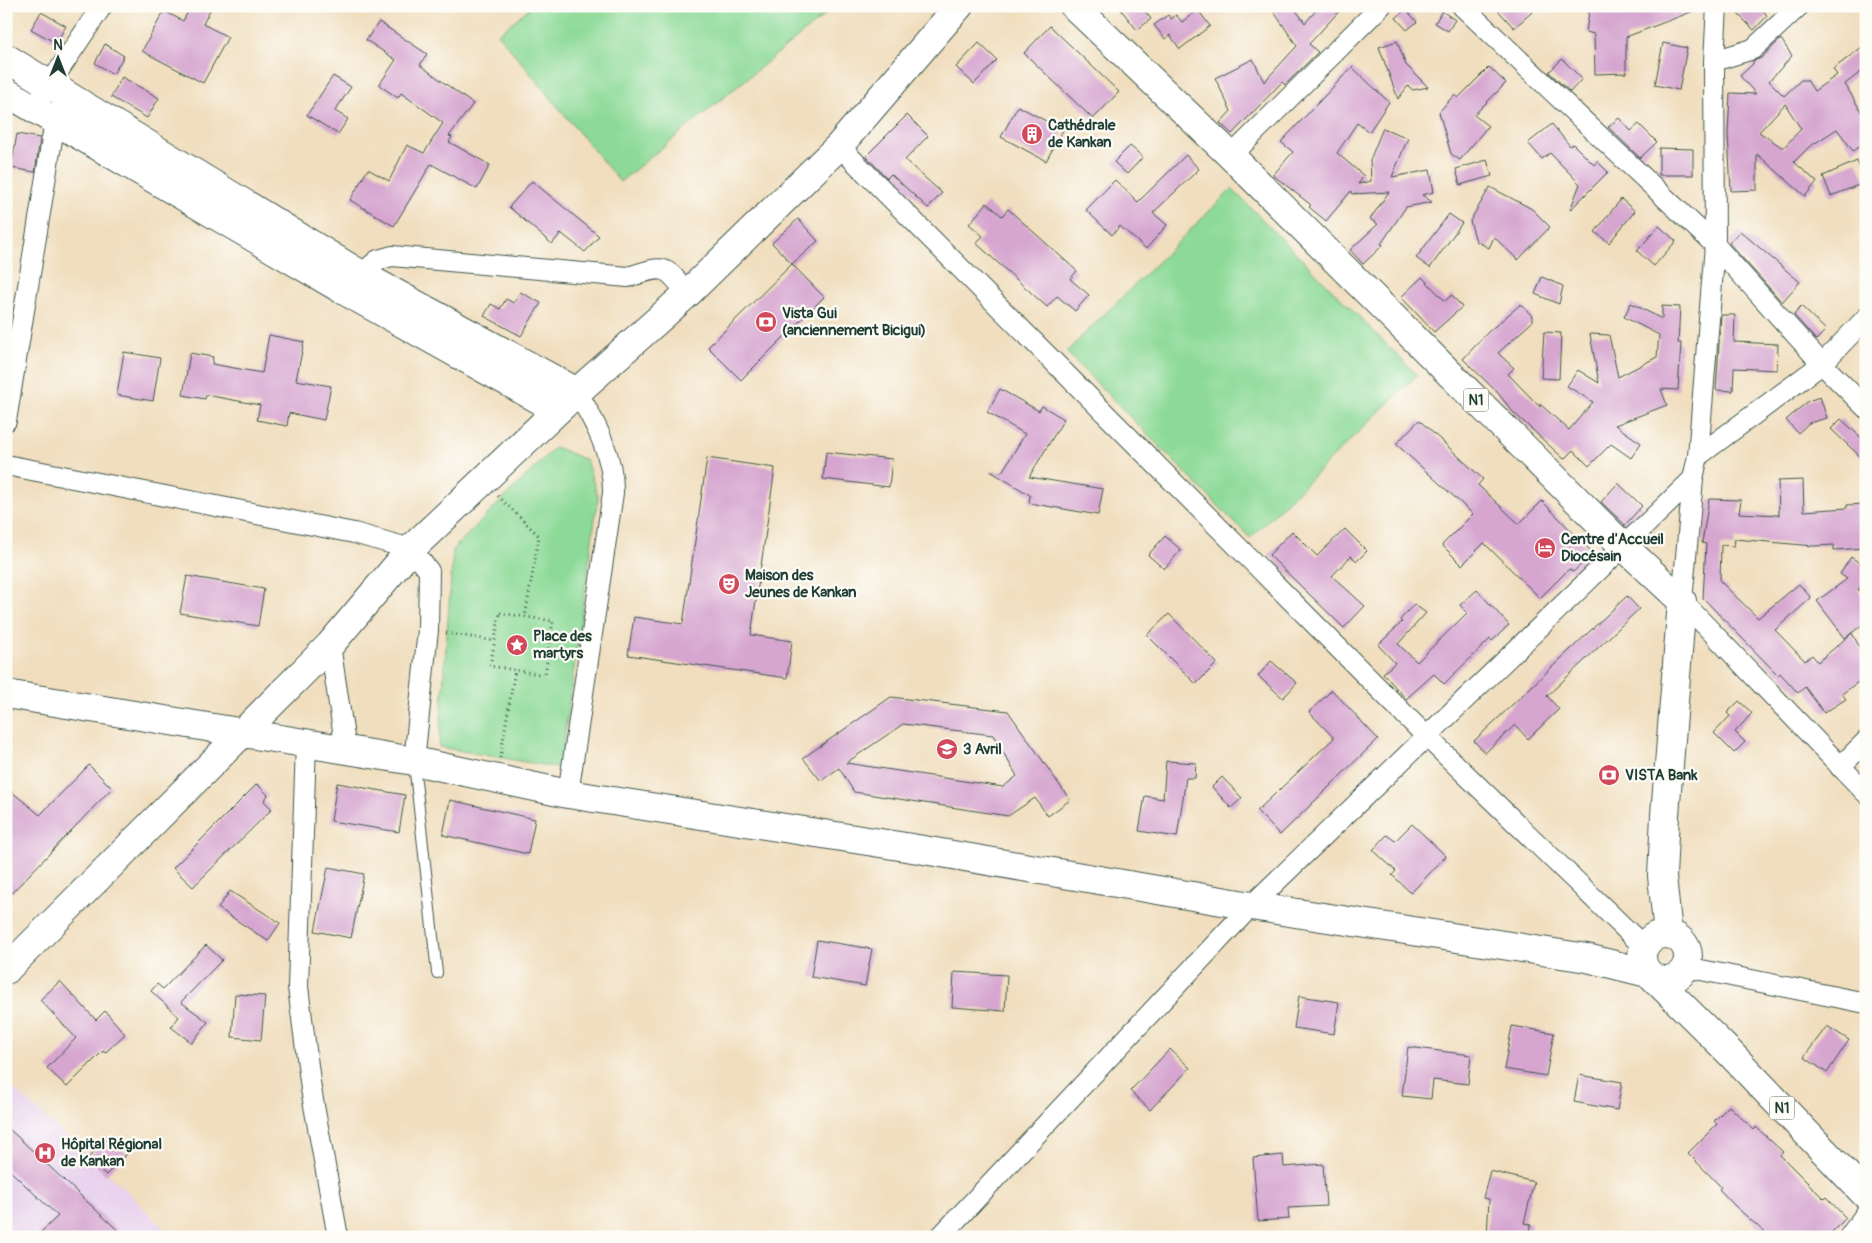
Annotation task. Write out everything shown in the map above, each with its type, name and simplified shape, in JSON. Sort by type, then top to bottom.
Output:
[{"type":"main road","points":[[6,970],[330,645],[411,549],[567,401],[687,294],[839,146],[959,6]]},
{"type":"main road","name":"N1","points":[[1074,6],[1231,156],[1623,546],[1682,601]]},
{"type":"main road","points":[[6,58],[58,89],[352,282]]},
{"type":"main road","points":[[6,92],[44,115],[567,401]]},
{"type":"main road","points":[[1682,601],[1662,876],[1650,954],[1668,981],[1684,971]]},
{"type":"main road","points":[[6,694],[414,760],[568,794],[912,848],[1251,906],[1587,958],[1650,954]]},
{"type":"main road","name":"N1","points":[[1698,1021],[1684,971],[1688,953],[1681,940],[1650,954],[1698,1021],[1866,1195]]},
{"type":"street","points":[[6,421],[44,115],[102,6]]},
{"type":"street","points":[[1231,156],[1381,6]]},
{"type":"street","points":[[1462,6],[1715,245],[1822,364],[1866,408]]},
{"type":"street","points":[[1717,6],[1714,61],[1715,245],[1698,456],[1693,478],[1682,601],[1866,793]]},
{"type":"street","points":[[1714,61],[1753,49],[1799,6]]},
{"type":"street","points":[[839,146],[1425,736],[1650,954]]},
{"type":"street","points":[[352,282],[378,260],[392,256],[628,277],[654,269],[664,270],[673,274],[687,294]]},
{"type":"street","points":[[1698,456],[1822,364],[1866,318]]},
{"type":"street","points":[[567,401],[594,420],[613,471],[614,493],[568,794]]},
{"type":"street","points":[[6,465],[354,533],[411,549],[429,571],[428,630],[414,760]]},
{"type":"street","points":[[940,1237],[1251,906],[1693,478]]},
{"type":"street","points":[[330,645],[346,750]]},
{"type":"street","points":[[1840,767],[1866,741]]},
{"type":"street","points":[[306,743],[298,987],[311,1089],[338,1237]]},
{"type":"street","points":[[1684,971],[1866,1003]]},
{"type":"street","points":[[1849,1237],[1866,1213]]},
{"type":"lane","points":[[414,760],[436,973]]},
{"type":"path","points":[[483,482],[539,536],[525,617]]},
{"type":"path","points":[[500,613],[525,617],[553,621],[544,675],[490,666],[500,613]]},
{"type":"path","points":[[428,630],[495,641]]},
{"type":"path","points":[[496,778],[515,670]]},
{"type":"shaded area","name":"Hôpital Régional de Kankan","points":[[6,1082],[130,1194],[172,1237],[6,1237]]},
{"type":"green space","points":[[532,6],[836,6],[620,182],[498,34]]},
{"type":"green space","points":[[1232,189],[1417,375],[1250,538],[1066,352]]},
{"type":"green space","points":[[555,447],[586,460],[598,497],[560,768],[439,747],[453,549]]},
{"type":"building","points":[[191,6],[212,6],[203,24],[228,37],[203,83],[142,51],[164,11],[183,21]]},
{"type":"building","points":[[1118,6],[1141,6],[1151,19],[1137,30]]},
{"type":"building","points":[[1270,6],[1293,6],[1305,23],[1320,6],[1344,6],[1309,44],[1318,52],[1285,85],[1282,82],[1232,134],[1220,123],[1231,111],[1215,78],[1253,59],[1264,82],[1297,46]]},
{"type":"building","points":[[1494,6],[1539,6],[1514,28]]},
{"type":"building","points":[[1590,6],[1704,7],[1626,37],[1626,73],[1595,74],[1594,34],[1586,32]]},
{"type":"building","points":[[1746,6],[1761,6],[1767,16],[1754,30],[1738,14]]},
{"type":"building","points":[[1406,9],[1417,22],[1407,30],[1396,18]]},
{"type":"building","points":[[1198,10],[1210,26],[1180,49],[1170,35],[1165,39],[1154,25],[1168,15],[1171,19],[1176,15],[1182,22]]},
{"type":"building","points":[[1442,11],[1455,20],[1448,31],[1435,23]]},
{"type":"building","points":[[41,12],[66,26],[56,43],[31,29]]},
{"type":"building","points":[[379,22],[427,54],[420,65],[473,104],[449,136],[452,137],[449,142],[490,165],[477,189],[431,164],[394,226],[350,200],[368,169],[389,181],[407,145],[424,153],[443,123],[401,93],[398,98],[379,85],[396,60],[366,40]]},
{"type":"building","points":[[1050,26],[1119,92],[1093,119],[1024,53]]},
{"type":"building","points":[[1781,39],[1792,56],[1769,81],[1784,96],[1801,80],[1807,80],[1814,91],[1837,75],[1833,69],[1866,44],[1866,68],[1845,84],[1866,120],[1866,141],[1853,151],[1837,129],[1809,147],[1794,162],[1817,182],[1805,196],[1757,154],[1757,190],[1731,191],[1728,134],[1730,93],[1756,94],[1740,76],[1753,64],[1753,61],[1761,58]],"holes":[[[1785,104],[1801,129],[1783,148],[1759,132]]]},
{"type":"building","points":[[1397,41],[1406,65],[1428,87],[1413,90],[1408,86],[1398,99],[1379,47]]},
{"type":"building","points":[[979,43],[997,60],[974,84],[956,67]]},
{"type":"building","points":[[1663,43],[1687,48],[1679,90],[1655,85]]},
{"type":"building","points":[[105,44],[124,56],[113,74],[95,63]]},
{"type":"building","points":[[1562,59],[1582,79],[1570,92],[1549,72]]},
{"type":"building","points":[[1352,67],[1389,102],[1369,132],[1357,123],[1337,153],[1364,176],[1358,184],[1371,181],[1370,160],[1383,128],[1408,138],[1392,177],[1430,170],[1434,192],[1422,195],[1432,202],[1406,207],[1381,244],[1383,245],[1363,264],[1350,250],[1378,224],[1370,219],[1389,192],[1352,194],[1351,191],[1326,221],[1309,207],[1311,205],[1273,175],[1293,152],[1281,142]]},
{"type":"building","points":[[1489,67],[1506,83],[1474,115],[1488,126],[1460,160],[1451,154],[1439,112],[1454,95],[1458,98]]},
{"type":"building","points":[[333,76],[351,87],[335,111],[348,119],[338,134],[307,115]]},
{"type":"building","points":[[122,77],[159,98],[147,118],[111,97]]},
{"type":"building","name":"Cathédrale de Kankan","points":[[1018,106],[1063,130],[1046,161],[1001,137]]},
{"type":"building","points":[[907,115],[928,136],[905,160],[942,193],[928,208],[891,174],[887,178],[866,156]]},
{"type":"building","points":[[1619,118],[1631,131],[1639,124],[1657,142],[1640,158],[1608,127]]},
{"type":"building","points":[[1552,124],[1570,146],[1573,144],[1594,165],[1597,161],[1608,172],[1570,210],[1580,184],[1550,153],[1542,159],[1528,143]]},
{"type":"building","points":[[17,134],[40,138],[35,172],[11,168]]},
{"type":"building","points":[[1130,146],[1143,157],[1127,174],[1114,162]]},
{"type":"building","points":[[1659,148],[1693,149],[1693,175],[1659,175]]},
{"type":"building","points":[[1186,155],[1199,169],[1153,213],[1167,225],[1146,249],[1120,226],[1112,235],[1086,210],[1115,180],[1138,202]]},
{"type":"building","points":[[1487,160],[1492,176],[1460,185],[1456,169]]},
{"type":"building","points":[[1857,161],[1866,182],[1831,196],[1823,176]]},
{"type":"building","points":[[532,181],[599,236],[585,252],[561,233],[552,244],[509,207]]},
{"type":"building","points":[[1490,187],[1532,209],[1550,227],[1518,260],[1494,237],[1489,248],[1476,241],[1470,221]]},
{"type":"building","points":[[1621,199],[1635,211],[1609,243],[1595,232]]},
{"type":"building","points":[[987,203],[1002,216],[1008,209],[1077,271],[1070,279],[1089,295],[1075,311],[1057,296],[1047,307],[976,243],[983,236],[969,224]]},
{"type":"building","points":[[1449,214],[1462,223],[1430,268],[1416,258]]},
{"type":"building","points":[[798,219],[818,241],[792,264],[772,243]]},
{"type":"building","points":[[1659,226],[1676,241],[1654,266],[1637,251]]},
{"type":"building","points":[[1740,231],[1800,282],[1782,302],[1729,243]]},
{"type":"building","name":"Vista Gui (anciennement Bicigui)","points":[[792,264],[824,297],[741,380],[708,347]]},
{"type":"building","points":[[1422,277],[1445,301],[1452,295],[1462,307],[1434,332],[1401,297]]},
{"type":"building","points":[[1542,277],[1563,286],[1559,304],[1535,294]]},
{"type":"building","points":[[520,292],[541,303],[521,336],[484,316],[491,304],[500,309],[506,299],[514,303]]},
{"type":"building","points":[[1631,303],[1662,319],[1662,306],[1680,307],[1678,343],[1681,343],[1678,390],[1661,389],[1667,405],[1615,425],[1641,443],[1631,458],[1611,444],[1589,466],[1573,450],[1564,459],[1513,412],[1497,392],[1463,359],[1488,332],[1521,304],[1532,316],[1532,322],[1498,353],[1514,368],[1508,374],[1540,407],[1540,404],[1569,430],[1593,402],[1567,386],[1578,370],[1599,383],[1590,334],[1609,335],[1618,377],[1657,357],[1659,335],[1624,317]]},
{"type":"building","points":[[1801,306],[1826,330],[1816,340],[1794,315]]},
{"type":"building","points":[[1721,315],[1735,315],[1734,342],[1778,344],[1777,370],[1734,368],[1733,391],[1716,390]]},
{"type":"building","points":[[1544,332],[1561,333],[1559,379],[1541,378]]},
{"type":"building","points":[[269,335],[304,342],[296,380],[331,386],[324,420],[289,413],[287,426],[257,420],[260,405],[206,395],[205,399],[183,395],[190,353],[213,357],[212,364],[262,373]]},
{"type":"building","points":[[124,352],[160,358],[153,401],[117,395]]},
{"type":"building","points":[[1000,389],[1039,411],[1042,406],[1064,419],[1029,477],[1103,489],[1098,515],[1029,503],[1030,495],[990,471],[1002,472],[1025,434],[987,412]]},
{"type":"building","points":[[1820,397],[1827,418],[1809,423],[1798,433],[1786,420],[1808,401]]},
{"type":"building","points":[[1841,419],[1866,442],[1866,462],[1831,429]]},
{"type":"building","points":[[1419,420],[1483,479],[1478,485],[1519,524],[1542,501],[1593,553],[1573,572],[1569,569],[1540,598],[1484,543],[1462,565],[1442,545],[1473,514],[1396,444]]},
{"type":"building","points":[[826,452],[892,459],[889,487],[823,479]]},
{"type":"building","points":[[707,458],[775,468],[751,635],[792,641],[787,678],[628,655],[634,617],[683,624]]},
{"type":"building","points":[[1803,480],[1804,511],[1847,508],[1847,505],[1866,504],[1866,548],[1834,550],[1834,545],[1814,546],[1735,539],[1734,546],[1721,545],[1720,581],[1758,618],[1799,584],[1811,598],[1775,630],[1805,661],[1812,655],[1818,662],[1852,633],[1866,659],[1866,676],[1842,694],[1846,699],[1824,713],[1805,687],[1798,693],[1703,598],[1706,544],[1702,543],[1709,499],[1741,500],[1739,513],[1779,515],[1778,481]]},
{"type":"building","points":[[1618,483],[1642,506],[1625,525],[1601,502]]},
{"type":"building","points":[[1345,529],[1367,551],[1357,561],[1351,556],[1332,576],[1365,606],[1344,628],[1269,555],[1292,531],[1317,556]]},
{"type":"building","points":[[1165,536],[1181,550],[1164,569],[1148,555]]},
{"type":"building","points":[[1851,557],[1864,566],[1866,564],[1866,578],[1858,590],[1866,600],[1866,622],[1845,638],[1817,601],[1847,579],[1840,574]]},
{"type":"building","points":[[187,576],[264,589],[258,626],[180,613]]},
{"type":"building","points":[[1477,590],[1509,625],[1492,641],[1490,639],[1444,684],[1434,674],[1406,699],[1383,673],[1395,663],[1378,645],[1402,622],[1400,620],[1414,604],[1426,613],[1398,644],[1417,662],[1467,613],[1460,605]]},
{"type":"building","points":[[1627,596],[1639,609],[1547,696],[1559,709],[1528,739],[1515,725],[1485,753],[1474,741]]},
{"type":"building","points":[[1169,614],[1217,663],[1196,684],[1147,635]]},
{"type":"building","points":[[1271,661],[1297,683],[1283,698],[1258,676]]},
{"type":"building","points":[[1332,690],[1378,739],[1280,835],[1257,811],[1334,738],[1309,712]]},
{"type":"building","points":[[891,697],[1008,711],[1070,800],[1048,816],[1035,798],[1008,816],[854,792],[839,768],[821,781],[803,758]],"holes":[[[903,724],[993,735],[1017,776],[1003,787],[846,763]]]},
{"type":"building","points":[[1739,701],[1752,713],[1735,732],[1745,742],[1734,753],[1714,733],[1730,716],[1727,713]]},
{"type":"building","points":[[1166,761],[1196,763],[1195,778],[1186,778],[1177,837],[1139,831],[1145,796],[1163,799]]},
{"type":"building","points":[[89,765],[112,788],[6,899],[6,787],[40,815]]},
{"type":"building","points":[[1222,777],[1242,798],[1231,808],[1212,787]]},
{"type":"building","points":[[337,783],[405,795],[399,832],[331,821]]},
{"type":"building","points":[[257,784],[268,795],[264,801],[272,809],[193,887],[173,868]]},
{"type":"building","points":[[450,800],[535,819],[528,854],[443,835]]},
{"type":"building","points":[[1412,824],[1446,856],[1411,893],[1392,875],[1396,871],[1373,850],[1387,835],[1395,841]]},
{"type":"building","points":[[328,867],[364,874],[351,938],[315,931]]},
{"type":"building","points":[[230,891],[280,923],[268,941],[218,908]]},
{"type":"building","points":[[817,940],[872,949],[865,986],[811,977]]},
{"type":"building","points":[[206,945],[222,960],[181,1002],[208,1022],[192,1043],[171,1027],[179,1017],[151,991],[157,984],[163,989]]},
{"type":"building","points":[[954,972],[1007,975],[1005,1011],[952,1007]]},
{"type":"building","points":[[60,981],[96,1020],[105,1011],[125,1034],[105,1053],[103,1051],[67,1087],[47,1068],[76,1038],[40,1000]]},
{"type":"building","points":[[235,994],[265,996],[261,1040],[232,1037]]},
{"type":"building","points":[[1299,996],[1339,1002],[1334,1034],[1294,1028]]},
{"type":"building","points":[[1512,1026],[1554,1033],[1546,1076],[1504,1069]]},
{"type":"building","points":[[1827,1026],[1849,1040],[1827,1073],[1804,1057]]},
{"type":"building","points":[[1408,1047],[1471,1055],[1468,1084],[1433,1080],[1431,1099],[1402,1096]]},
{"type":"building","points":[[1170,1049],[1190,1068],[1150,1110],[1130,1091]]},
{"type":"building","points":[[1579,1075],[1622,1082],[1617,1110],[1574,1102]]},
{"type":"building","points":[[1729,1106],[1754,1130],[1756,1127],[1783,1152],[1780,1155],[1846,1218],[1827,1237],[1770,1237],[1735,1206],[1719,1189],[1721,1187],[1688,1153],[1717,1124],[1714,1121]]},
{"type":"building","points":[[6,1126],[125,1237],[36,1237],[58,1216],[6,1167]]},
{"type":"building","points":[[108,1137],[127,1154],[106,1175],[88,1158]]},
{"type":"building","points":[[1283,1155],[1284,1167],[1323,1164],[1326,1206],[1288,1208],[1289,1219],[1258,1221],[1253,1158]]},
{"type":"building","points":[[1490,1171],[1534,1182],[1524,1223],[1531,1224],[1530,1237],[1487,1237],[1489,1199],[1483,1198]]},
{"type":"place","name":"Cathédrale de Kankan","points":[[1032,134]]},
{"type":"place","name":"Vista Gui (anciennement Bicigui)","points":[[766,322]]},
{"type":"place","name":"Centre d'Accueil Diocésain","points":[[1545,548]]},
{"type":"place","name":"Maison des Jeunes de Kankan","points":[[729,584]]},
{"type":"place","name":"Place des martyrs","points":[[517,645]]},
{"type":"place","name":"3 Avril","points":[[947,749]]},
{"type":"place","name":"VISTA Bank","points":[[1609,775]]},
{"type":"place","name":"Hôpital Régional de Kankan","points":[[45,1153]]}]
